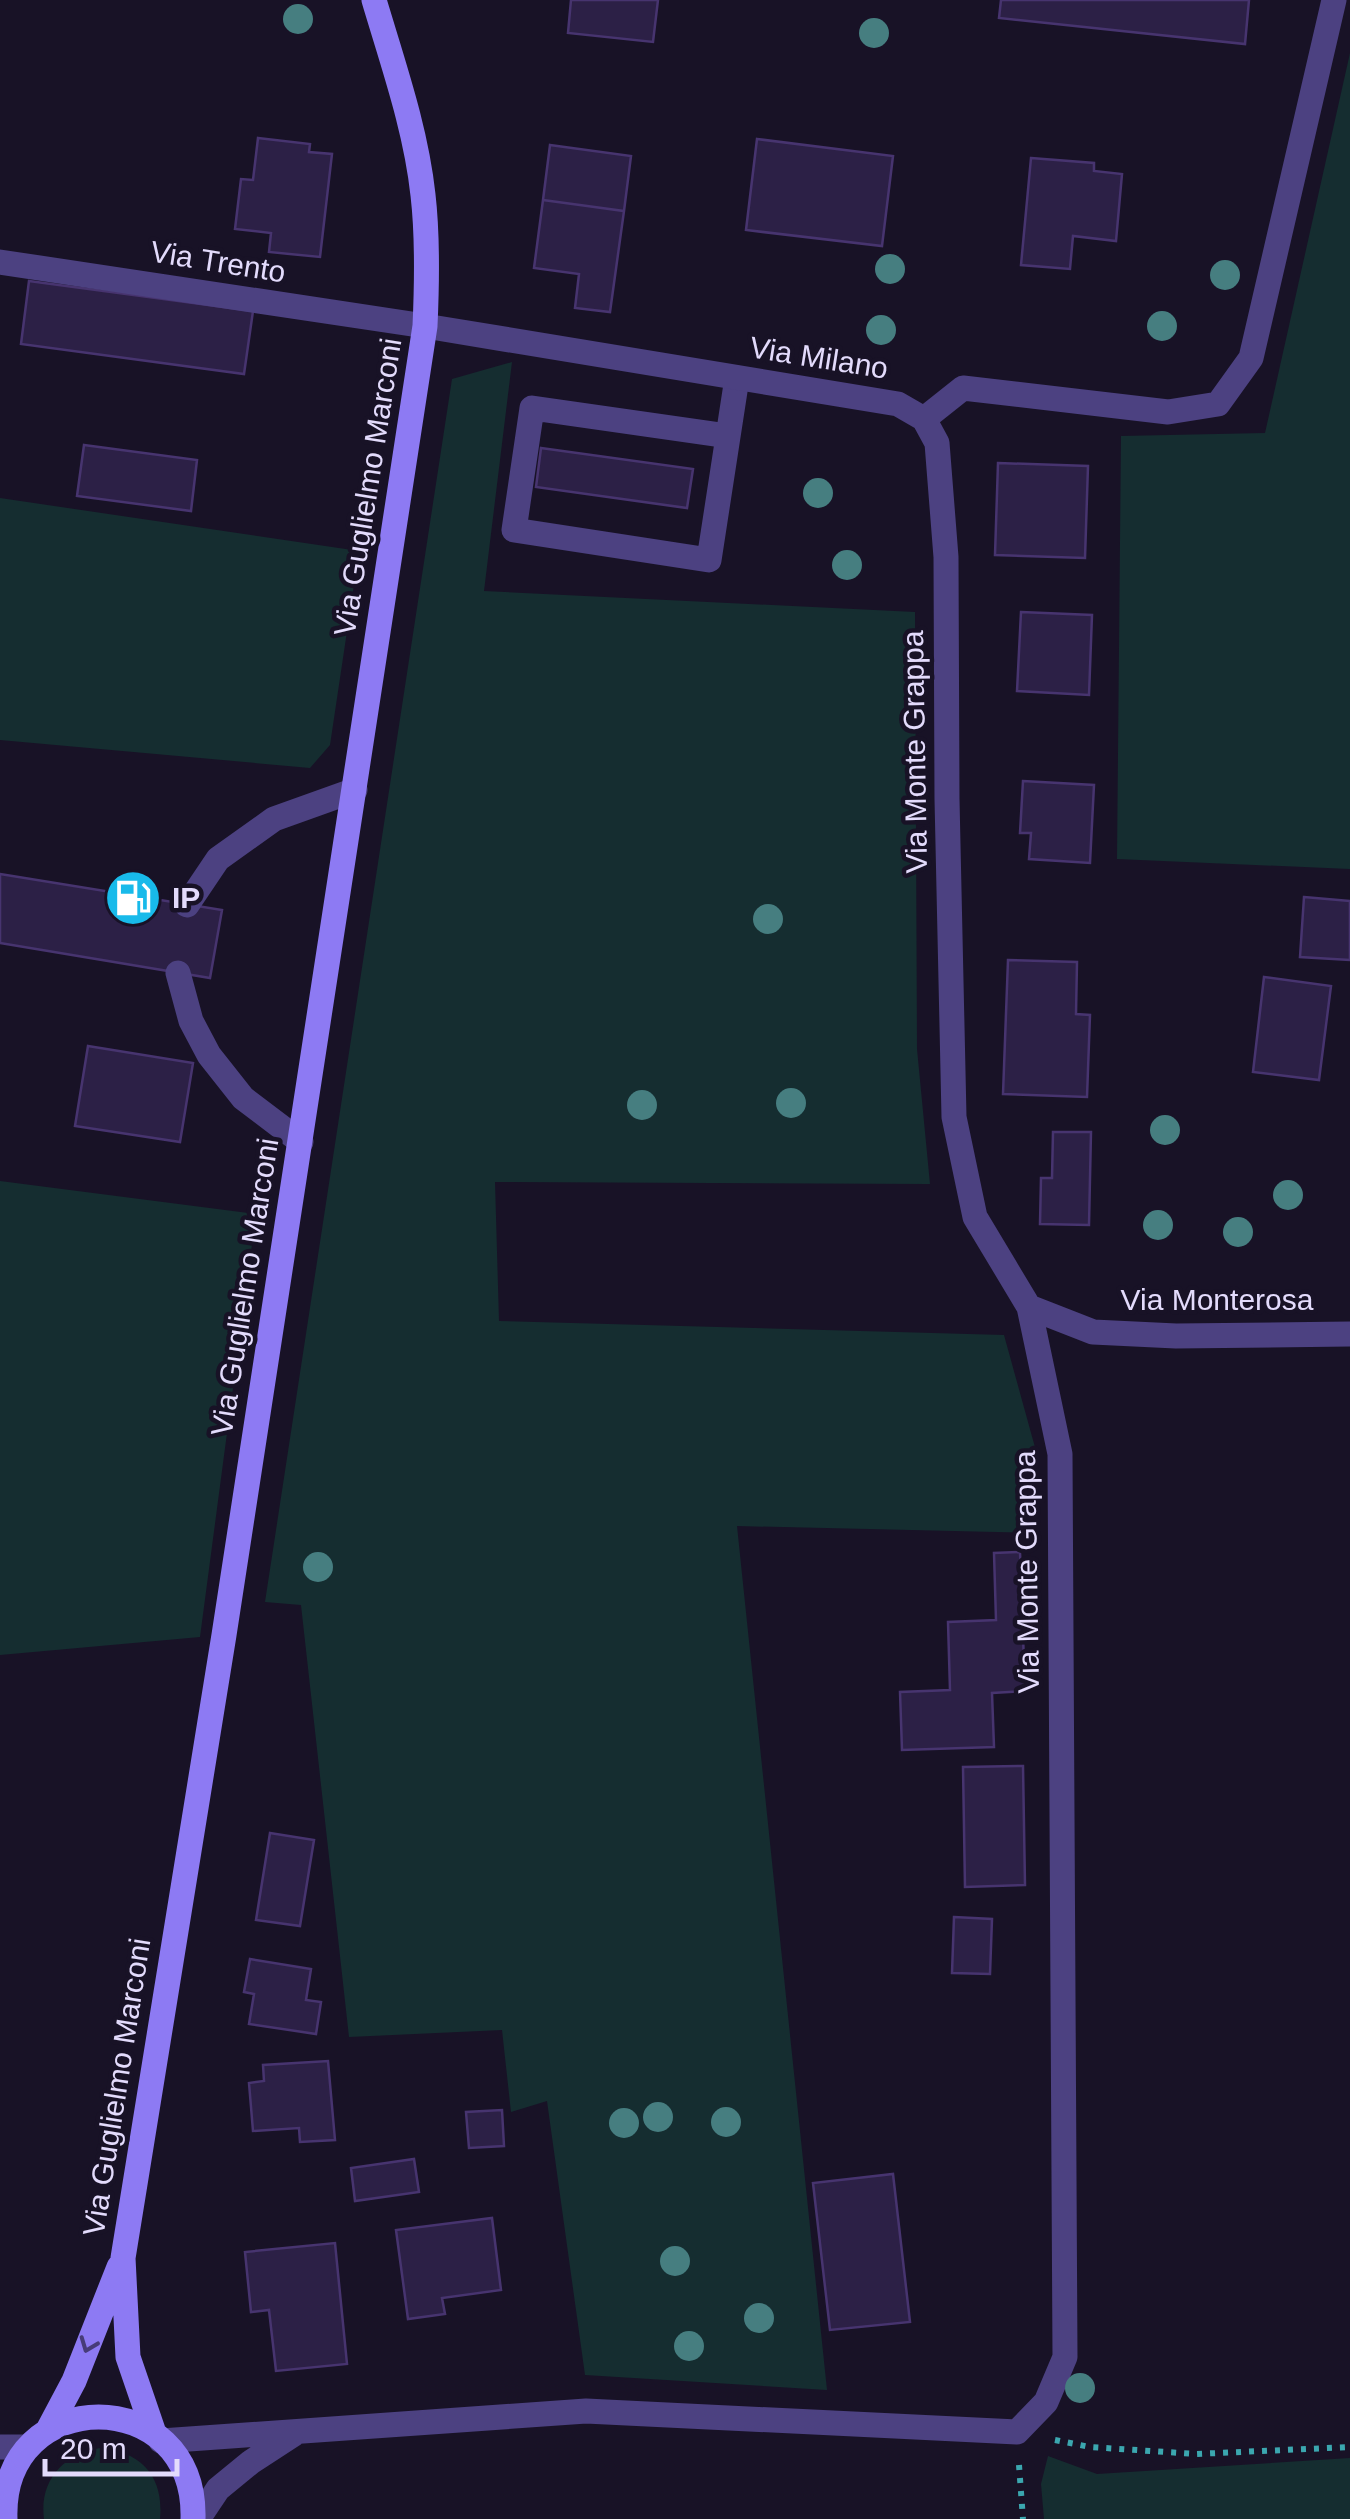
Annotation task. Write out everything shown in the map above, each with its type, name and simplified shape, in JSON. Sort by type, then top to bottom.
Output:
[{"type":"street","points":[[374,0],[408,116],[423,193],[428,261],[426,326]]},
{"type":"street","points":[[924,419],[963,388],[1168,412],[1218,404],[1251,358],[1334,0]]},
{"type":"street","name":"Via Trento","points":[[0,262],[426,326]]},
{"type":"street","name":"Via Milano","points":[[426,326],[898,404],[924,419]]},
{"type":"street","name":"Via Guglielmo Marconi","points":[[195,2519],[185,2470],[158,2437],[128,2357],[123,2258],[426,326]]},
{"type":"street","points":[[728,436],[532,408],[514,530],[709,560],[737,378]]},
{"type":"street","name":"Via Monte Grappa","points":[[924,419],[937,443],[946,557],[954,1117],[975,1216],[1029,1307],[1060,1454],[1065,2357],[1046,2402],[1017,2432]]},
{"type":"street","points":[[187,905],[218,860],[274,819],[355,790]]},
{"type":"street","points":[[178,973],[191,1021],[209,1055],[242,1098],[301,1142]]},
{"type":"street","name":"Via Monterosa","points":[[1029,1307],[1092,1332],[1176,1336],[1350,1334]]},
{"type":"street","name":"Via Guglielmo Marconi","points":[[48,2430],[74,2382],[123,2258]]},
{"type":"street","points":[[4,2519],[4,2497],[13,2469],[27,2448],[48,2430],[74,2419],[102,2416],[129,2420],[158,2437],[586,2411],[1017,2432]]},
{"type":"street","points":[[195,2519],[218,2488],[298,2431]]},
{"type":"street","points":[[0,2447],[27,2448]]},
{"type":"path","points":[[1023,2519],[1017,2432],[1090,2448],[1196,2454],[1350,2447]]},
{"type":"green space","points":[[1350,53],[1350,869],[1117,859],[1121,436],[1265,433]]},
{"type":"green space","points":[[512,362],[484,591],[915,612],[917,1049],[930,1184],[495,1182],[499,1321],[1004,1335],[1036,1451],[1034,1533],[737,1526],[827,2390],[585,2375],[547,2101],[511,2112],[502,2030],[349,2037],[301,1605],[265,1602],[452,379]]},
{"type":"green space","points":[[0,498],[359,551],[330,745],[310,768],[0,740]]},
{"type":"green space","points":[[0,1181],[256,1214],[200,1637],[0,1655]]},
{"type":"green space","points":[[100,2448],[128,2455],[147,2469],[158,2491],[160,2519],[44,2519],[46,2492],[57,2471],[75,2456]]},
{"type":"green space","points":[[1048,2456],[1097,2474],[1350,2458],[1350,2519],[1044,2519],[1041,2484]]},
{"type":"building","points":[[571,0],[658,0],[653,42],[568,33]]},
{"type":"building","points":[[1001,0],[1249,0],[1245,44],[999,18]]},
{"type":"building","points":[[258,138],[310,144],[309,152],[332,154],[320,257],[269,252],[271,233],[235,229],[241,179],[253,180]]},
{"type":"building","points":[[757,139],[893,156],[882,246],[746,230]]},
{"type":"building","points":[[550,145],[631,156],[624,211],[543,200]]},
{"type":"building","points":[[1031,158],[1094,163],[1094,171],[1122,174],[1116,241],[1073,236],[1070,269],[1021,265]]},
{"type":"building","points":[[543,200],[624,211],[610,312],[575,308],[579,274],[534,268]]},
{"type":"building","points":[[29,281],[253,311],[244,374],[21,344]]},
{"type":"building","points":[[84,445],[197,460],[191,511],[77,496]]},
{"type":"building","points":[[541,448],[693,469],[687,508],[536,487]]},
{"type":"building","points":[[998,463],[1088,466],[1085,558],[995,555]]},
{"type":"building","points":[[1021,612],[1092,615],[1089,695],[1017,691]]},
{"type":"building","points":[[1023,781],[1094,785],[1090,863],[1029,859],[1031,833],[1020,833]]},
{"type":"building","points":[[0,874],[222,910],[210,978],[0,943]]},
{"type":"building","points":[[1304,897],[1350,901],[1350,960],[1300,957]]},
{"type":"building","points":[[1008,960],[1077,962],[1076,1014],[1090,1015],[1087,1097],[1003,1094]]},
{"type":"building","points":[[1264,977],[1331,986],[1319,1080],[1253,1072]]},
{"type":"building","points":[[88,1046],[193,1063],[180,1142],[75,1126]]},
{"type":"building","points":[[1053,1132],[1091,1132],[1089,1225],[1040,1224],[1041,1178],[1052,1178]]},
{"type":"building","points":[[1020,1552],[1025,1691],[992,1693],[994,1747],[902,1750],[900,1692],[950,1690],[948,1622],[996,1620],[994,1553]]},
{"type":"building","points":[[1023,1766],[1025,1885],[965,1887],[963,1767]]},
{"type":"building","points":[[270,1833],[314,1840],[300,1926],[256,1920]]},
{"type":"building","points":[[954,1917],[992,1919],[990,1974],[952,1973]]},
{"type":"building","points":[[250,1959],[311,1969],[306,2000],[321,2002],[316,2034],[249,2024],[254,1994],[244,1992]]},
{"type":"building","points":[[328,2061],[335,2140],[300,2142],[299,2128],[253,2131],[249,2083],[264,2081],[263,2065]]},
{"type":"building","points":[[502,2110],[504,2146],[469,2148],[466,2112]]},
{"type":"building","points":[[414,2159],[419,2192],[355,2201],[351,2168]]},
{"type":"building","points":[[893,2174],[910,2322],[830,2330],[813,2183]]},
{"type":"building","points":[[492,2218],[501,2290],[442,2298],[445,2314],[408,2319],[396,2230]]},
{"type":"building","points":[[335,2243],[347,2364],[276,2371],[269,2310],[251,2312],[245,2252]]},
{"type":"place","name":"IP","points":[[133,898]]}]
